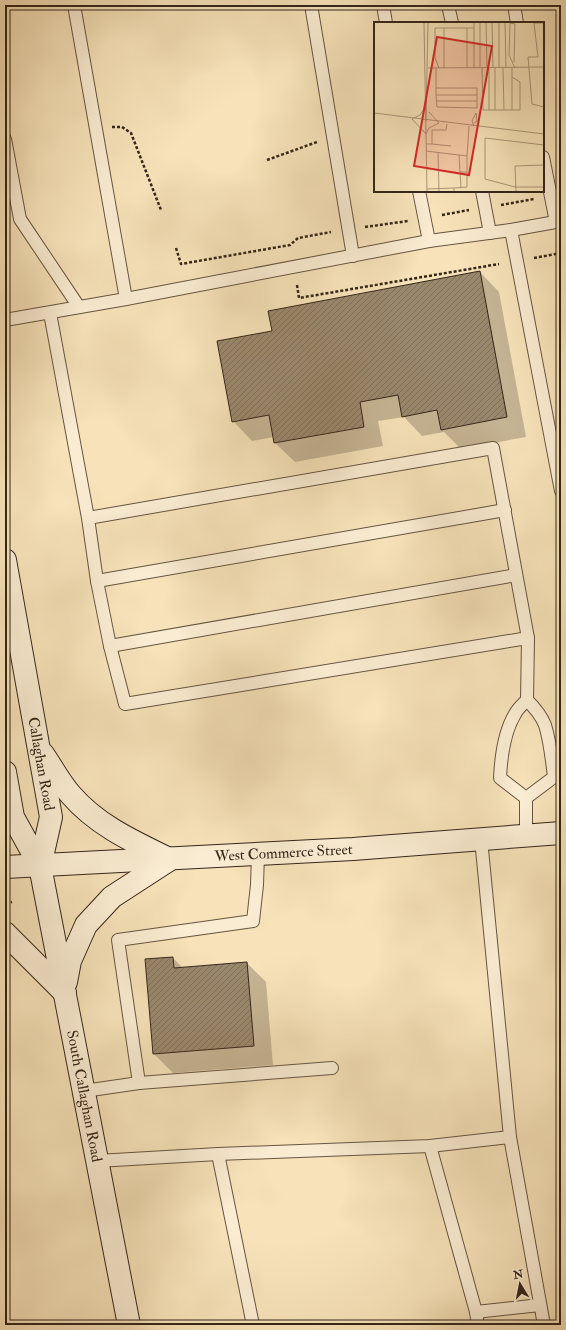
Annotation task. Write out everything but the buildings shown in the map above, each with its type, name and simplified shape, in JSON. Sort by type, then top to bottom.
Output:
[{"type":"main road","name":"Callaghan Road","points":[[5,560],[51,817],[40,866]]},
{"type":"main road","points":[[38,747],[70,794],[92,816],[124,838],[170,859]]},
{"type":"main road","points":[[5,772],[13,817],[40,866]]},
{"type":"main road","name":"West Commerce Street","points":[[5,867],[353,849],[561,833]]},
{"type":"main road","points":[[65,993],[70,960],[86,925],[112,898],[170,859]]},
{"type":"main road","name":"South Callaghan Road","points":[[40,866],[129,1325]]},
{"type":"main road","points":[[5,933],[65,993]]},
{"type":"lane","points":[[74,5],[126,299]]},
{"type":"lane","points":[[311,5],[353,256]]},
{"type":"lane","points":[[383,5],[386,22]]},
{"type":"lane","points":[[448,5],[452,22]]},
{"type":"lane","points":[[514,5],[517,22]]},
{"type":"lane","points":[[5,139],[20,219],[78,308]]},
{"type":"lane","points":[[5,320],[78,308],[429,241],[558,222],[544,161]]},
{"type":"lane","points":[[419,192],[429,241]]},
{"type":"lane","points":[[482,192],[490,233]]},
{"type":"lane","points":[[511,230],[561,490]]},
{"type":"lane","points":[[50,312],[88,518],[97,581],[110,646],[125,704],[528,638]]},
{"type":"lane","points":[[88,518],[492,448],[505,510],[528,638],[527,700],[515,713],[510,725],[504,743],[500,778],[526,798]]},
{"type":"lane","points":[[97,581],[505,510]]},
{"type":"lane","points":[[110,646],[516,575]]},
{"type":"lane","points":[[526,798],[554,777],[545,725],[538,712],[527,700]]},
{"type":"lane","points":[[526,798],[526,836]]},
{"type":"lane","points":[[481,839],[510,1137],[544,1325]]},
{"type":"lane","points":[[139,1083],[118,940],[253,921],[257,885],[258,854]]},
{"type":"lane","points":[[84,1092],[139,1083],[332,1068]]},
{"type":"lane","points":[[97,1161],[218,1154],[430,1146],[510,1137]]},
{"type":"lane","points":[[430,1146],[476,1312],[478,1325]]},
{"type":"lane","points":[[218,1154],[253,1325]]},
{"type":"lane","points":[[476,1312],[540,1305]]},
{"type":"path","points":[[96,130],[109,127],[122,127],[131,133],[161,210]]},
{"type":"path","points":[[266,160],[333,136]]},
{"type":"path","points":[[296,285],[299,298],[561,253]]},
{"type":"path","points":[[5,898],[5,903],[12,902]]}]
